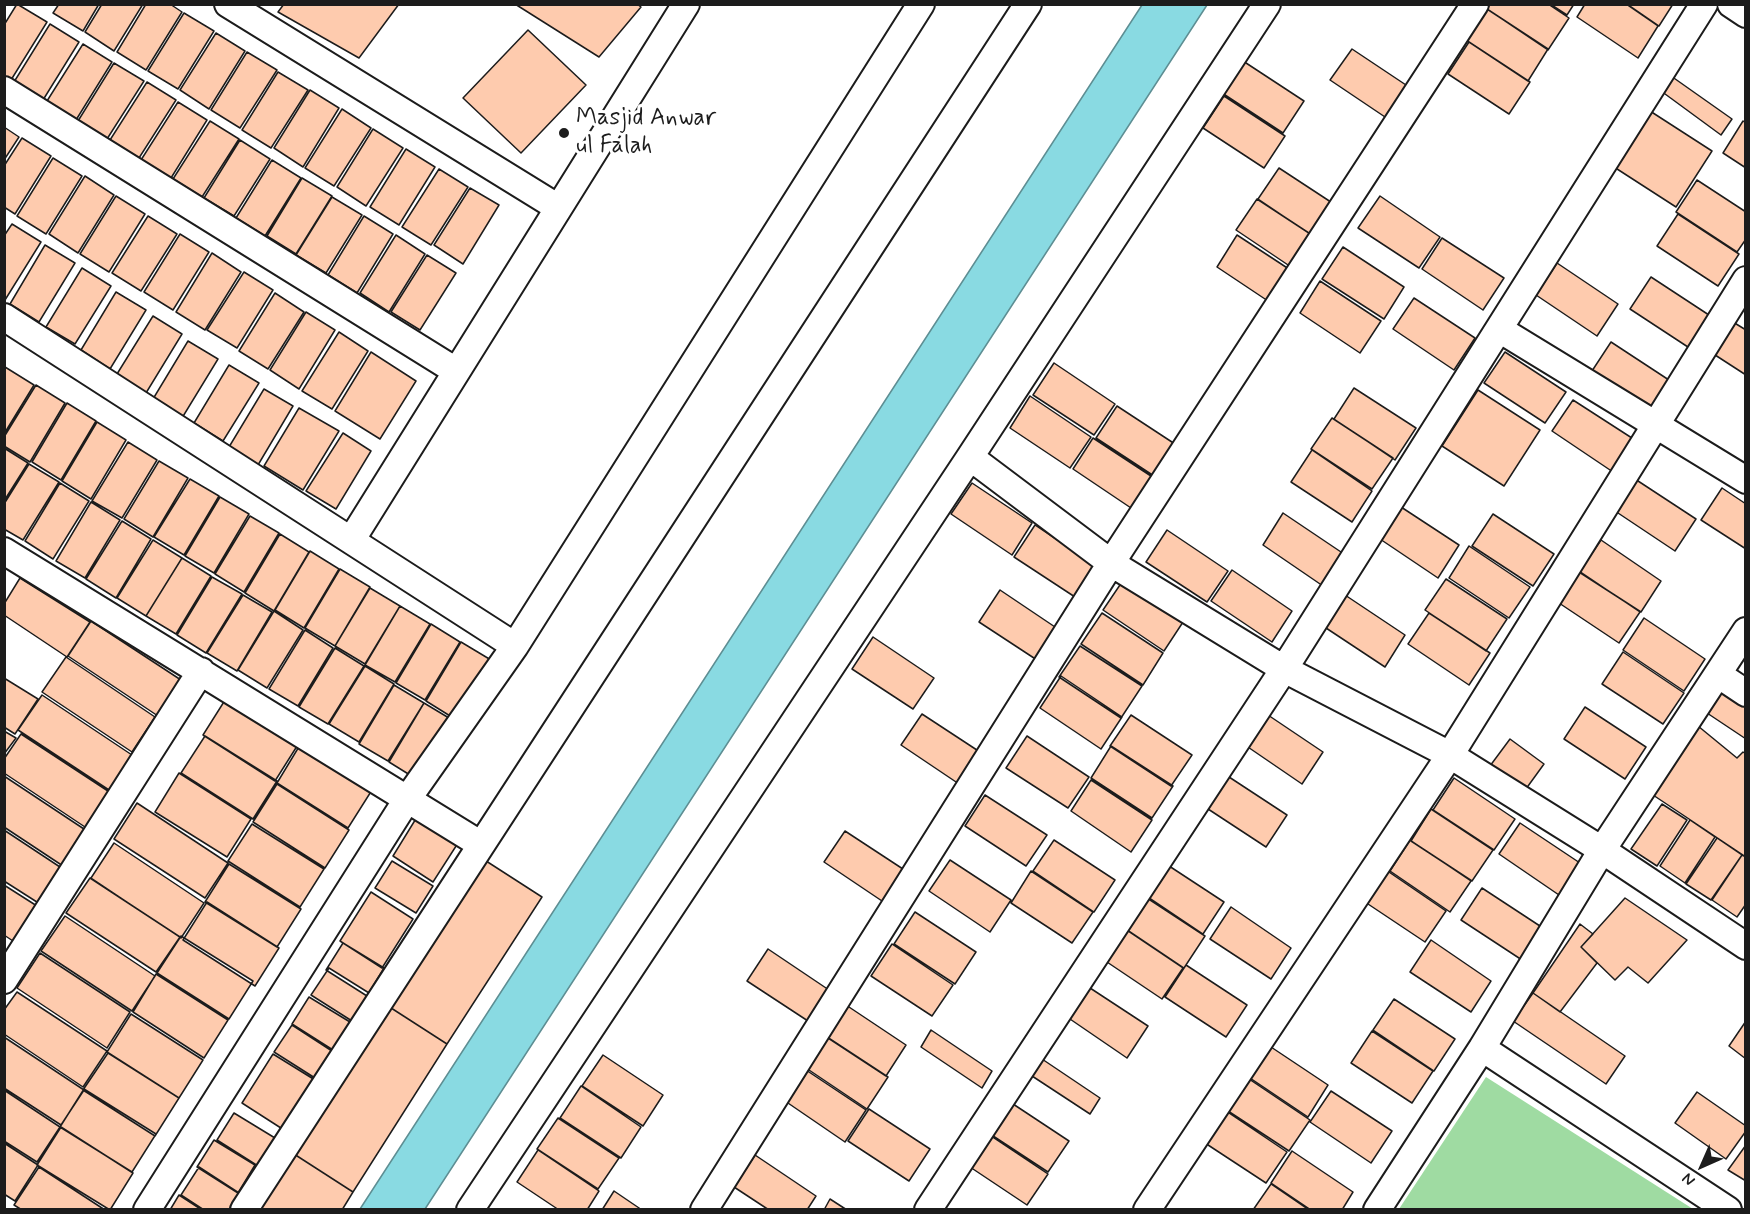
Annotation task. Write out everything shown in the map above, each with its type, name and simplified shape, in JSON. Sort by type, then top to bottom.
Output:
[{"type":"street","points":[[228,4],[557,207]]},
{"type":"street","points":[[352,539],[557,207],[686,4]]},
{"type":"street","points":[[147,1209],[406,801],[515,646],[921,4]]},
{"type":"street","points":[[244,1209],[1028,4]]},
{"type":"street","points":[[470,1209],[970,457],[1267,4]]},
{"type":"street","points":[[704,1209],[1111,563],[1474,4]]},
{"type":"street","points":[[928,1209],[1284,669],[1704,4]]},
{"type":"street","points":[[1731,4],[1746,14]]},
{"type":"street","points":[[4,90],[456,371]]},
{"type":"street","points":[[1147,1209],[1450,755],[1746,280]]},
{"type":"street","points":[[4,318],[352,539],[515,646]]},
{"type":"street","points":[[1499,328],[1746,480]]},
{"type":"street","points":[[970,457],[1111,563],[1284,669],[1450,755],[1602,850],[1746,946]]},
{"type":"street","points":[[6,555],[201,672],[406,801],[480,844]]},
{"type":"street","points":[[1377,1209],[1482,1048],[1602,850],[1746,631]]},
{"type":"street","points":[[4,980],[201,672]]},
{"type":"street","points":[[1719,675],[1746,693]]},
{"type":"street","points":[[1482,1048],[1728,1209]]},
{"type":"green space","points":[[1486,1077],[1693,1209],[1399,1209]]},
{"type":"water","points":[[1142,5],[1207,5],[425,1209],[360,1209]]},
{"type":"building","points":[[17,4],[47,22],[11,80],[4,76],[4,25]]},
{"type":"building","points":[[59,4],[99,4],[83,31],[53,13]]},
{"type":"building","points":[[102,4],[143,4],[114,51],[85,32]]},
{"type":"building","points":[[146,4],[170,4],[182,12],[146,70],[117,52]]},
{"type":"building","points":[[284,4],[399,4],[359,58],[278,12]]},
{"type":"building","points":[[515,4],[637,4],[641,7],[599,57]]},
{"type":"building","points":[[1490,4],[1548,4],[1569,18],[1548,50],[1487,9]]},
{"type":"building","points":[[1550,4],[1574,4],[1567,15]]},
{"type":"building","points":[[1585,4],[1626,4],[1658,26],[1638,58],[1577,17]]},
{"type":"building","points":[[1627,4],[1673,4],[1659,26]]},
{"type":"building","points":[[1487,9],[1548,49],[1528,81],[1466,40]]},
{"type":"building","points":[[184,13],[214,31],[178,89],[148,71]]},
{"type":"building","points":[[50,24],[79,42],[43,100],[14,82]]},
{"type":"building","points":[[528,30],[586,85],[521,153],[463,98]]},
{"type":"building","points":[[216,33],[245,51],[209,109],[180,90]]},
{"type":"building","points":[[1469,42],[1530,82],[1509,114],[1448,74]]},
{"type":"building","points":[[83,44],[112,62],[76,120],[47,101]]},
{"type":"building","points":[[1352,49],[1412,89],[1391,121],[1330,80]]},
{"type":"building","points":[[247,52],[277,70],[240,128],[211,110]]},
{"type":"building","points":[[1243,61],[1304,101],[1283,133],[1222,93]]},
{"type":"building","points":[[114,63],[144,81],[107,139],[78,121]]},
{"type":"building","points":[[278,72],[308,90],[271,148],[242,130]]},
{"type":"building","points":[[1671,76],[1732,119],[1721,135],[1661,91]]},
{"type":"building","points":[[147,82],[176,100],[139,158],[110,140]]},
{"type":"building","points":[[310,90],[339,108],[303,167],[274,148]]},
{"type":"building","points":[[1224,96],[1285,136],[1264,168],[1203,128]]},
{"type":"building","points":[[178,102],[207,120],[171,178],[141,160]]},
{"type":"building","points":[[342,109],[371,128],[334,186],[305,168]]},
{"type":"building","points":[[1650,111],[1712,151],[1676,207],[1614,167]]},
{"type":"building","points":[[210,121],[239,139],[202,197],[173,179]]},
{"type":"building","points":[[1743,121],[1746,123],[1746,168],[1723,153]]},
{"type":"building","points":[[4,127],[19,137],[4,160]]},
{"type":"building","points":[[373,129],[403,148],[366,206],[337,187]]},
{"type":"building","points":[[22,138],[51,156],[15,214],[4,207],[4,166]]},
{"type":"building","points":[[240,140],[270,159],[234,216],[204,198]]},
{"type":"building","points":[[406,149],[435,167],[399,225],[370,207]]},
{"type":"building","points":[[53,158],[82,176],[46,234],[17,216]]},
{"type":"building","points":[[272,160],[301,178],[265,236],[236,218]]},
{"type":"building","points":[[1279,168],[1340,208],[1319,240],[1258,199]]},
{"type":"building","points":[[439,169],[468,187],[431,245],[402,227]]},
{"type":"building","points":[[85,176],[114,195],[78,253],[49,234]]},
{"type":"building","points":[[302,178],[332,196],[296,254],[267,236]]},
{"type":"building","points":[[1697,180],[1746,212],[1746,239],[1737,252],[1676,212]]},
{"type":"building","points":[[470,188],[499,205],[463,264],[434,245]]},
{"type":"building","points":[[116,196],[145,214],[109,272],[80,254]]},
{"type":"building","points":[[1380,196],[1440,237],[1419,268],[1358,228]]},
{"type":"building","points":[[332,197],[362,215],[326,273],[296,255]]},
{"type":"building","points":[[1257,199],[1318,239],[1297,271],[1236,230]]},
{"type":"building","points":[[1678,214],[1739,254],[1718,286],[1657,246]]},
{"type":"building","points":[[148,216],[177,234],[141,291],[112,273]]},
{"type":"building","points":[[364,216],[393,234],[357,293],[328,275]]},
{"type":"building","points":[[12,224],[41,242],[5,300],[4,236]]},
{"type":"building","points":[[180,234],[209,252],[173,310],[144,292]]},
{"type":"building","points":[[396,235],[425,254],[389,312],[360,293]]},
{"type":"building","points":[[1237,235],[1298,275],[1277,307],[1217,267]]},
{"type":"building","points":[[1442,238],[1504,278],[1483,310],[1422,269]]},
{"type":"building","points":[[45,245],[75,263],[39,322],[10,304]]},
{"type":"building","points":[[1343,247],[1404,287],[1384,319],[1322,279]]},
{"type":"building","points":[[212,253],[241,272],[205,330],[176,312]]},
{"type":"building","points":[[427,255],[456,273],[420,330],[391,312]]},
{"type":"building","points":[[1557,263],[1618,304],[1597,336],[1536,295]]},
{"type":"building","points":[[82,268],[111,286],[75,344],[46,327]]},
{"type":"building","points":[[244,272],[273,290],[237,348],[207,330]]},
{"type":"building","points":[[1651,277],[1712,317],[1691,349],[1630,309]]},
{"type":"building","points":[[1320,281],[1381,321],[1360,353],[1300,313]]},
{"type":"building","points":[[116,292],[146,310],[110,369],[81,350]]},
{"type":"building","points":[[275,293],[304,312],[268,369],[239,351]]},
{"type":"building","points":[[1414,298],[1475,338],[1454,370],[1393,329]]},
{"type":"building","points":[[306,312],[335,330],[299,389],[270,370]]},
{"type":"building","points":[[153,316],[182,334],[146,393],[117,374]]},
{"type":"building","points":[[1733,322],[1746,330],[1746,375],[1712,353]]},
{"type":"building","points":[[339,332],[368,351],[332,409],[302,391]]},
{"type":"building","points":[[188,341],[218,359],[182,418],[153,399]]},
{"type":"building","points":[[1611,342],[1672,382],[1652,414],[1590,374]]},
{"type":"building","points":[[371,352],[416,381],[380,439],[335,411]]},
{"type":"building","points":[[1505,352],[1566,392],[1545,423],[1484,383]]},
{"type":"building","points":[[1054,363],[1115,404],[1094,435],[1033,395]]},
{"type":"building","points":[[229,365],[259,383],[223,441],[194,423]]},
{"type":"building","points":[[4,368],[34,385],[4,434]]},
{"type":"building","points":[[36,385],[65,403],[30,462],[4,446],[4,437]]},
{"type":"building","points":[[1354,388],[1416,428],[1395,460],[1334,419]]},
{"type":"building","points":[[264,389],[293,406],[258,465],[229,447]]},
{"type":"building","points":[[1478,390],[1540,430],[1504,486],[1442,446]]},
{"type":"building","points":[[1030,396],[1091,437],[1070,468],[1010,428]]},
{"type":"building","points":[[1573,400],[1635,440],[1613,472],[1552,431]]},
{"type":"building","points":[[67,403],[96,421],[61,480],[32,462]]},
{"type":"building","points":[[1117,406],[1178,446],[1157,478],[1096,438]]},
{"type":"building","points":[[299,408],[339,431],[303,490],[264,466]]},
{"type":"building","points":[[1332,418],[1393,458],[1372,489],[1311,449]]},
{"type":"building","points":[[97,422],[126,440],[91,499],[62,481]]},
{"type":"building","points":[[343,433],[371,451],[336,509],[306,491]]},
{"type":"building","points":[[1093,438],[1154,478],[1134,510],[1073,469]]},
{"type":"building","points":[[128,442],[157,460],[122,518],[92,501]]},
{"type":"building","points":[[4,448],[28,463],[4,501]]},
{"type":"building","points":[[1312,450],[1372,491],[1352,522],[1291,482]]},
{"type":"building","points":[[159,461],[188,478],[153,537],[124,519]]},
{"type":"building","points":[[29,464],[59,482],[23,540],[4,529],[4,504]]},
{"type":"building","points":[[190,479],[219,496],[184,555],[154,537]]},
{"type":"building","points":[[1635,479],[1696,519],[1675,551],[1615,511]]},
{"type":"building","points":[[60,483],[89,501],[53,559],[25,541]]},
{"type":"building","points":[[972,483],[1032,523],[1012,555],[951,514]]},
{"type":"building","points":[[1722,488],[1746,504],[1746,549],[1701,520]]},
{"type":"building","points":[[220,497],[249,514],[214,573],[185,556]]},
{"type":"building","points":[[91,502],[120,520],[85,578],[56,561]]},
{"type":"building","points":[[1398,505],[1459,545],[1438,578],[1377,537]]},
{"type":"building","points":[[1283,513],[1344,554],[1323,586],[1263,545]]},
{"type":"building","points":[[1493,514],[1554,554],[1533,586],[1472,546]]},
{"type":"building","points":[[250,516],[279,533],[244,592],[215,574]]},
{"type":"building","points":[[122,521],[151,539],[116,598],[86,579]]},
{"type":"building","points":[[1035,525],[1096,566],[1075,597],[1014,557]]},
{"type":"building","points":[[1167,530],[1228,571],[1207,602],[1146,562]]},
{"type":"building","points":[[280,534],[309,552],[274,611],[245,593]]},
{"type":"building","points":[[153,540],[182,558],[146,616],[117,598]]},
{"type":"building","points":[[1601,540],[1661,581],[1641,612],[1579,572]]},
{"type":"building","points":[[1469,546],[1530,587],[1509,618],[1449,578]]},
{"type":"building","points":[[310,551],[339,569],[304,628],[275,610]]},
{"type":"building","points":[[182,558],[211,576],[176,634],[146,616]]},
{"type":"building","points":[[340,569],[370,587],[335,646],[305,628]]},
{"type":"building","points":[[1232,570],[1292,611],[1272,642],[1211,601]]},
{"type":"building","points":[[1579,571],[1640,612],[1619,643],[1559,603]]},
{"type":"building","points":[[212,577],[242,594],[206,653],[177,635]]},
{"type":"building","points":[[20,578],[90,622],[67,657],[4,615],[4,604]]},
{"type":"building","points":[[1124,579],[1185,619],[1164,651],[1103,610]]},
{"type":"building","points":[[1446,579],[1507,619],[1486,651],[1425,610]]},
{"type":"building","points":[[370,588],[400,606],[365,664],[335,646]]},
{"type":"building","points":[[1000,590],[1061,631],[1040,662],[979,622]]},
{"type":"building","points":[[243,595],[272,612],[237,671],[207,653]]},
{"type":"building","points":[[1345,595],[1405,635],[1385,667],[1323,626]]},
{"type":"building","points":[[400,606],[430,624],[395,682],[365,665]]},
{"type":"building","points":[[274,611],[303,630],[267,688],[238,670]]},
{"type":"building","points":[[1102,613],[1163,653],[1143,685],[1081,644]]},
{"type":"building","points":[[1429,613],[1490,653],[1469,685],[1408,644]]},
{"type":"building","points":[[1644,618],[1705,659],[1684,691],[1623,650]]},
{"type":"building","points":[[91,621],[181,680],[158,716],[68,656]]},
{"type":"building","points":[[431,624],[460,642],[425,700],[396,683]]},
{"type":"building","points":[[305,630],[333,648],[298,706],[269,689]]},
{"type":"building","points":[[873,637],[934,678],[913,709],[852,669]]},
{"type":"building","points":[[461,642],[491,660],[455,719],[426,701]]},
{"type":"building","points":[[1080,646],[1142,686],[1121,718],[1059,677]]},
{"type":"building","points":[[335,648],[364,666],[328,724],[299,707]]},
{"type":"building","points":[[1623,652],[1684,693],[1663,724],[1602,684]]},
{"type":"building","points":[[66,657],[155,717],[132,752],[42,692]]},
{"type":"building","points":[[365,666],[394,684],[359,742],[329,724]]},
{"type":"building","points":[[1061,676],[1122,717],[1101,749],[1040,708]]},
{"type":"building","points":[[4,678],[38,699],[15,734],[4,727]]},
{"type":"building","points":[[394,685],[424,703],[388,761],[359,744]]},
{"type":"building","points":[[1722,689],[1746,704],[1746,739],[1707,713]]},
{"type":"building","points":[[42,695],[132,755],[109,790],[18,730]]},
{"type":"building","points":[[227,697],[299,743],[275,781],[203,735]]},
{"type":"building","points":[[424,703],[454,721],[418,780],[389,762]]},
{"type":"building","points":[[1585,707],[1646,747],[1625,779],[1564,739]]},
{"type":"building","points":[[1262,711],[1323,752],[1302,784],[1242,743]]},
{"type":"building","points":[[922,714],[983,754],[962,786],[901,745]]},
{"type":"building","points":[[1131,715],[1192,755],[1171,786],[1110,746]]},
{"type":"building","points":[[1698,726],[1737,758],[1743,752],[1746,754],[1746,857],[1653,795]]},
{"type":"building","points":[[4,731],[16,738],[4,754]]},
{"type":"building","points":[[21,734],[111,793],[88,829],[4,773],[4,759]]},
{"type":"building","points":[[205,736],[277,781],[253,819],[181,773]]},
{"type":"building","points":[[1027,736],[1089,777],[1068,808],[1006,768]]},
{"type":"building","points":[[1510,739],[1544,764],[1523,793],[1487,770]]},
{"type":"building","points":[[300,745],[372,790],[348,828],[277,783]]},
{"type":"building","points":[[1111,746],[1173,786],[1152,818],[1091,778]]},
{"type":"building","points":[[179,773],[251,819],[227,857],[155,812]]},
{"type":"building","points":[[1226,775],[1287,815],[1266,847],[1205,807]]},
{"type":"building","points":[[4,776],[87,831],[63,866],[4,827]]},
{"type":"building","points":[[1454,778],[1515,819],[1494,850],[1433,810]]},
{"type":"building","points":[[1091,780],[1152,820],[1131,852],[1071,811]]},
{"type":"building","points":[[277,784],[349,830],[325,868],[253,822]]},
{"type":"building","points":[[985,795],[1047,835],[1026,866],[965,826]]},
{"type":"building","points":[[137,803],[228,863],[205,898],[114,839]]},
{"type":"building","points":[[1662,804],[1687,820],[1657,866],[1631,849]]},
{"type":"building","points":[[1431,809],[1493,850],[1472,881],[1411,841]]},
{"type":"building","points":[[417,817],[458,843],[433,882],[393,856]]},
{"type":"building","points":[[1690,820],[1715,837],[1685,883],[1660,866]]},
{"type":"building","points":[[1520,823],[1580,863],[1559,895],[1499,854]]},
{"type":"building","points":[[252,824],[324,869],[300,907],[228,861]]},
{"type":"building","points":[[4,830],[63,869],[40,904],[4,881]]},
{"type":"building","points":[[845,831],[906,871],[885,903],[824,862]]},
{"type":"building","points":[[1717,838],[1742,855],[1711,900],[1686,884]]},
{"type":"building","points":[[1054,840],[1115,880],[1094,912],[1033,871]]},
{"type":"building","points":[[1410,840],[1471,881],[1450,912],[1390,871]]},
{"type":"building","points":[[114,843],[204,903],[181,938],[91,878]]},
{"type":"building","points":[[1742,855],[1746,857],[1746,904],[1737,917],[1712,900]]},
{"type":"building","points":[[483,859],[542,897],[447,1044],[388,1006]]},
{"type":"building","points":[[950,860],[1011,900],[990,932],[929,891]]},
{"type":"building","points":[[392,861],[433,886],[416,913],[375,888]]},
{"type":"building","points":[[1163,862],[1224,902],[1203,934],[1142,893]]},
{"type":"building","points":[[229,864],[301,909],[277,947],[205,902]]},
{"type":"building","points":[[1386,870],[1446,911],[1425,942],[1365,902]]},
{"type":"building","points":[[1031,871],[1093,912],[1072,943],[1011,903]]},
{"type":"building","points":[[90,878],[180,937],[156,972],[66,913]]},
{"type":"building","points":[[4,885],[37,906],[13,941],[4,935]]},
{"type":"building","points":[[1482,888],[1543,928],[1522,960],[1461,920]]},
{"type":"building","points":[[371,892],[413,919],[382,968],[340,941]]},
{"type":"building","points":[[1144,896],[1205,936],[1184,968],[1123,927]]},
{"type":"building","points":[[1625,898],[1687,940],[1648,983],[1628,967],[1615,980],[1581,947]]},
{"type":"building","points":[[207,902],[279,948],[255,986],[183,940]]},
{"type":"building","points":[[1231,907],[1291,948],[1271,979],[1210,939]]},
{"type":"building","points":[[915,912],[976,952],[955,984],[894,944]]},
{"type":"building","points":[[65,916],[155,976],[132,1011],[41,951]]},
{"type":"building","points":[[1580,924],[1593,934],[1581,947],[1597,963],[1560,1012],[1533,993]]},
{"type":"building","points":[[1122,927],[1183,968],[1162,999],[1101,958]]},
{"type":"building","points":[[181,936],[253,981],[229,1019],[157,973]]},
{"type":"building","points":[[1431,940],[1491,981],[1471,1012],[1410,972]]},
{"type":"building","points":[[343,943],[384,968],[367,996],[326,970]]},
{"type":"building","points":[[892,944],[953,985],[932,1016],[871,976]]},
{"type":"building","points":[[768,949],[829,990],[808,1021],[747,981]]},
{"type":"building","points":[[40,953],[130,1012],[107,1048],[17,988]]},
{"type":"building","points":[[1186,965],[1247,1005],[1226,1037],[1165,997]]},
{"type":"building","points":[[329,968],[369,993],[352,1021],[311,995]]},
{"type":"building","points":[[156,974],[228,1020],[204,1058],[133,1012]]},
{"type":"building","points":[[1087,986],[1148,1026],[1127,1058],[1067,1017]]},
{"type":"building","points":[[17,992],[107,1051],[83,1087],[4,1034],[4,1010]]},
{"type":"building","points":[[1533,993],[1625,1056],[1606,1084],[1513,1021]]},
{"type":"building","points":[[309,997],[350,1022],[333,1050],[292,1024]]},
{"type":"building","points":[[1394,999],[1455,1039],[1434,1071],[1373,1030]]},
{"type":"building","points":[[846,1005],[906,1045],[886,1076],[825,1036]]},
{"type":"building","points":[[388,1006],[447,1044],[353,1192],[294,1154]]},
{"type":"building","points":[[131,1014],[203,1060],[179,1098],[107,1052]]},
{"type":"building","points":[[1746,1021],[1746,1059],[1729,1046]]},
{"type":"building","points":[[292,1025],[332,1051],[315,1078],[274,1052]]},
{"type":"building","points":[[931,1030],[992,1071],[982,1088],[921,1047]]},
{"type":"building","points":[[1372,1031],[1433,1071],[1412,1103],[1351,1063]]},
{"type":"building","points":[[4,1037],[84,1090],[61,1125],[4,1088]]},
{"type":"building","points":[[827,1037],[888,1077],[867,1109],[806,1068]]},
{"type":"building","points":[[1268,1045],[1328,1085],[1308,1117],[1247,1076]]},
{"type":"building","points":[[108,1053],[179,1098],[155,1136],[83,1090]]},
{"type":"building","points":[[273,1054],[315,1080],[284,1130],[242,1103]]},
{"type":"building","points":[[603,1055],[663,1095],[643,1126],[582,1086]]},
{"type":"building","points":[[1039,1057],[1100,1098],[1090,1114],[1029,1074]]},
{"type":"building","points":[[806,1070],[866,1110],[845,1142],[785,1101]]},
{"type":"building","points":[[1249,1079],[1310,1120],[1289,1151],[1228,1111]]},
{"type":"building","points":[[581,1086],[641,1127],[621,1158],[560,1118]]},
{"type":"building","points":[[84,1089],[156,1134],[132,1172],[60,1127]]},
{"type":"building","points":[[4,1090],[60,1127],[37,1162],[4,1141]]},
{"type":"building","points":[[1331,1091],[1392,1131],[1371,1163],[1310,1122]]},
{"type":"building","points":[[1697,1092],[1746,1126],[1746,1131],[1726,1159],[1675,1123]]},
{"type":"building","points":[[1007,1100],[1069,1141],[1048,1172],[987,1132]]},
{"type":"building","points":[[869,1109],[930,1149],[909,1181],[848,1141]]},
{"type":"building","points":[[1226,1111],[1287,1152],[1266,1183],[1205,1143]]},
{"type":"building","points":[[234,1113],[275,1138],[258,1166],[217,1140]]},
{"type":"building","points":[[558,1118],[619,1158],[598,1189],[537,1149]]},
{"type":"building","points":[[61,1127],[133,1173],[110,1210],[37,1165]]},
{"type":"building","points":[[988,1134],[1048,1174],[1027,1205],[967,1165]]},
{"type":"building","points":[[214,1140],[255,1165],[238,1193],[197,1167]]},
{"type":"building","points":[[4,1143],[38,1165],[15,1201],[4,1194]]},
{"type":"building","points":[[1746,1145],[1746,1181],[1728,1170]]},
{"type":"building","points":[[538,1150],[599,1191],[587,1210],[559,1210],[517,1182]]},
{"type":"building","points":[[1292,1151],[1353,1192],[1342,1210],[1311,1210],[1271,1183]]},
{"type":"building","points":[[294,1154],[353,1192],[342,1210],[258,1210]]},
{"type":"building","points":[[755,1155],[816,1196],[807,1210],[769,1210],[734,1187]]},
{"type":"building","points":[[39,1167],[105,1210],[22,1210],[14,1205]]},
{"type":"building","points":[[199,1167],[239,1193],[229,1210],[204,1210],[181,1195]]},
{"type":"building","points":[[1271,1184],[1309,1210],[1253,1210]]},
{"type":"building","points":[[614,1191],[642,1210],[602,1210]]},
{"type":"building","points":[[179,1195],[199,1208],[202,1210],[170,1210]]},
{"type":"building","points":[[830,1199],[847,1210],[824,1210]]},
{"type":"place","name":"Masjid Anwar ul Falah","points":[[564,133]]}]
